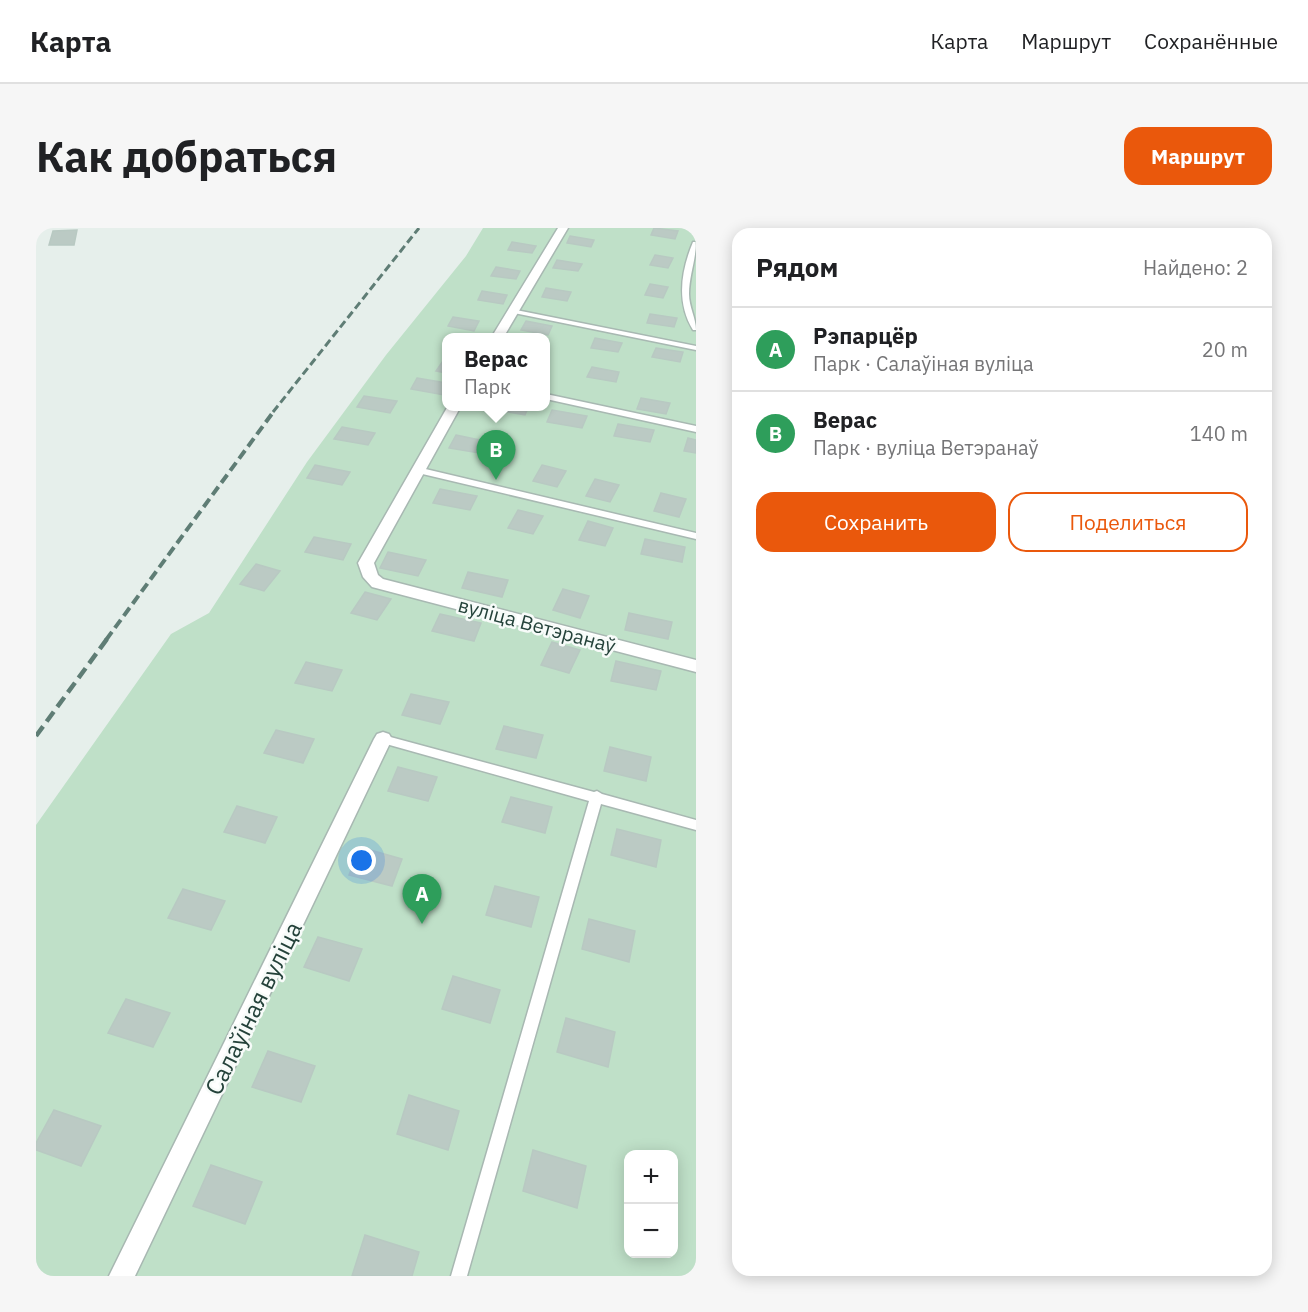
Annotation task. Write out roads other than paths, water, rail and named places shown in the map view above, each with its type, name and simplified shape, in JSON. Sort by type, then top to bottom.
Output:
[{"type":"street","points":[[500,333],[564,228]]},
{"type":"street","points":[[417,470],[452,411]]},
{"type":"street","name":"вуліца Ветэранаў","points":[[417,470],[366,563],[371,577],[378,583],[696,666]]},
{"type":"street","name":"Салаўіная вуліца","points":[[122,1276],[383,739]]},
{"type":"lane","points":[[696,244],[683,287],[683,300],[689,318],[696,328]]},
{"type":"lane","points":[[514,310],[696,348]]},
{"type":"lane","points":[[550,398],[696,429]]},
{"type":"lane","points":[[417,470],[696,536]]},
{"type":"lane","points":[[383,739],[696,825]]},
{"type":"lane","points":[[459,1276],[597,796]]},
{"type":"railway","points":[[273,412],[419,228]]},
{"type":"railway","points":[[106,640],[274,411]]},
{"type":"railway","points":[[36,736],[107,639]]},
{"type":"place","name":"Верас","points":[[496,480]]},
{"type":"place","name":"Рэпарцёр","points":[[422,924]]}]
